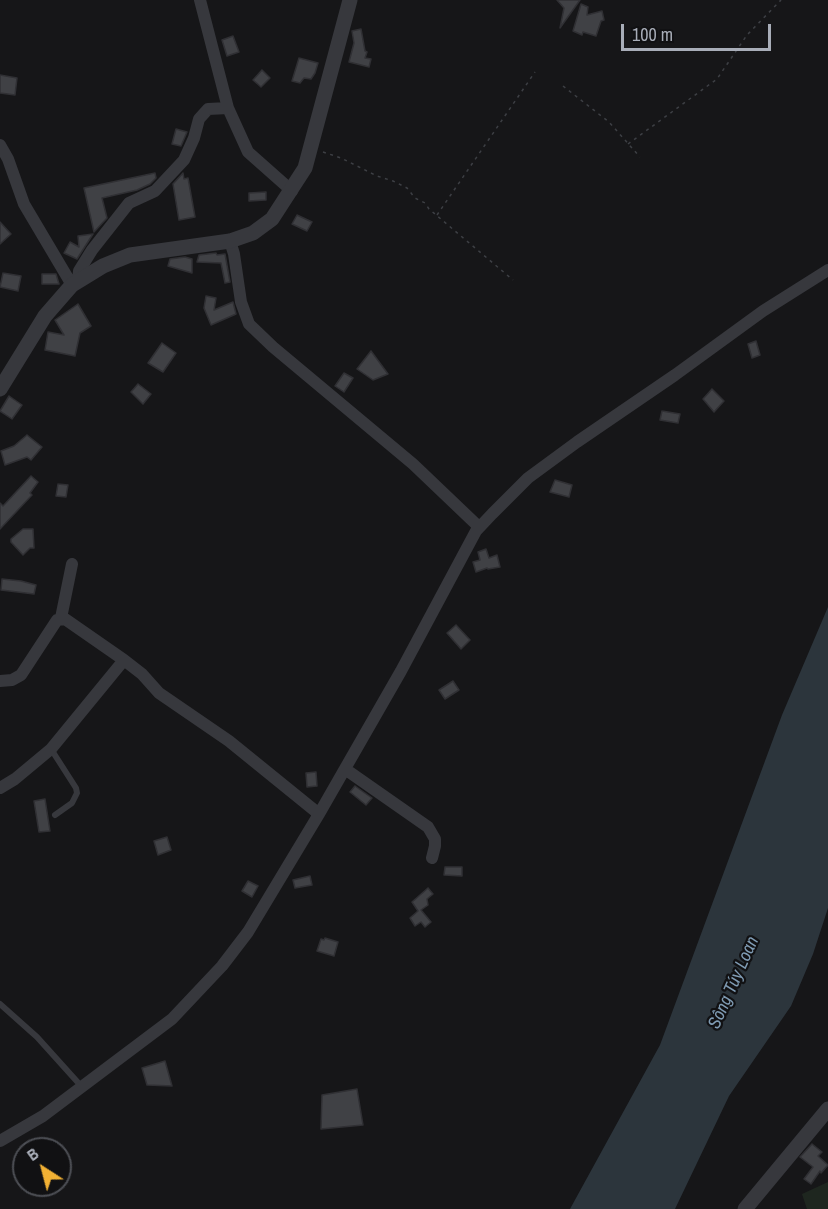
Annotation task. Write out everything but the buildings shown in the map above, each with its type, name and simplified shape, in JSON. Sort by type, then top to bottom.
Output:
[{"type":"street","points":[[200,0],[228,108],[248,152],[292,191]]},
{"type":"street","points":[[0,389],[45,316],[75,283],[103,266],[130,255],[230,241],[253,233],[272,219],[305,168],[350,0]]},
{"type":"street","points":[[75,283],[79,271],[92,250],[129,203],[155,191],[184,160],[194,138],[199,119],[208,109],[228,108]]},
{"type":"street","points":[[0,145],[8,159],[24,204],[75,283]]},
{"type":"street","points":[[230,241],[241,302],[249,324],[273,347],[413,464],[479,527]]},
{"type":"street","points":[[0,1141],[43,1116],[172,1019],[189,998],[222,966],[248,932],[345,769],[479,527],[528,478],[763,311],[828,270]]},
{"type":"street","points":[[0,681],[12,680],[21,675],[57,621],[62,618],[72,564]]},
{"type":"street","points":[[62,618],[124,660],[159,693],[229,741],[319,813]]},
{"type":"street","points":[[0,788],[15,779],[51,748],[124,660]]},
{"type":"street","points":[[345,769],[428,827],[435,839],[435,852],[432,858]]},
{"type":"street","points":[[745,1209],[828,1109]]},
{"type":"lane","points":[[51,748],[77,793],[72,803],[55,814]]},
{"type":"lane","points":[[0,1004],[37,1037],[82,1087]]},
{"type":"path","points":[[628,144],[717,79],[747,35],[781,0]]},
{"type":"path","points":[[437,215],[536,72]]},
{"type":"path","points":[[563,86],[609,122],[640,157]]},
{"type":"path","points":[[311,148],[341,158],[406,188],[513,280]]},
{"type":"shaded area","points":[[828,1182],[828,1209],[807,1209],[802,1194]]},
{"type":"water","name":"Sông Túy Loan","points":[[828,607],[828,908],[813,954],[791,1006],[729,1096],[675,1209],[570,1209],[660,1045],[782,715]]}]
